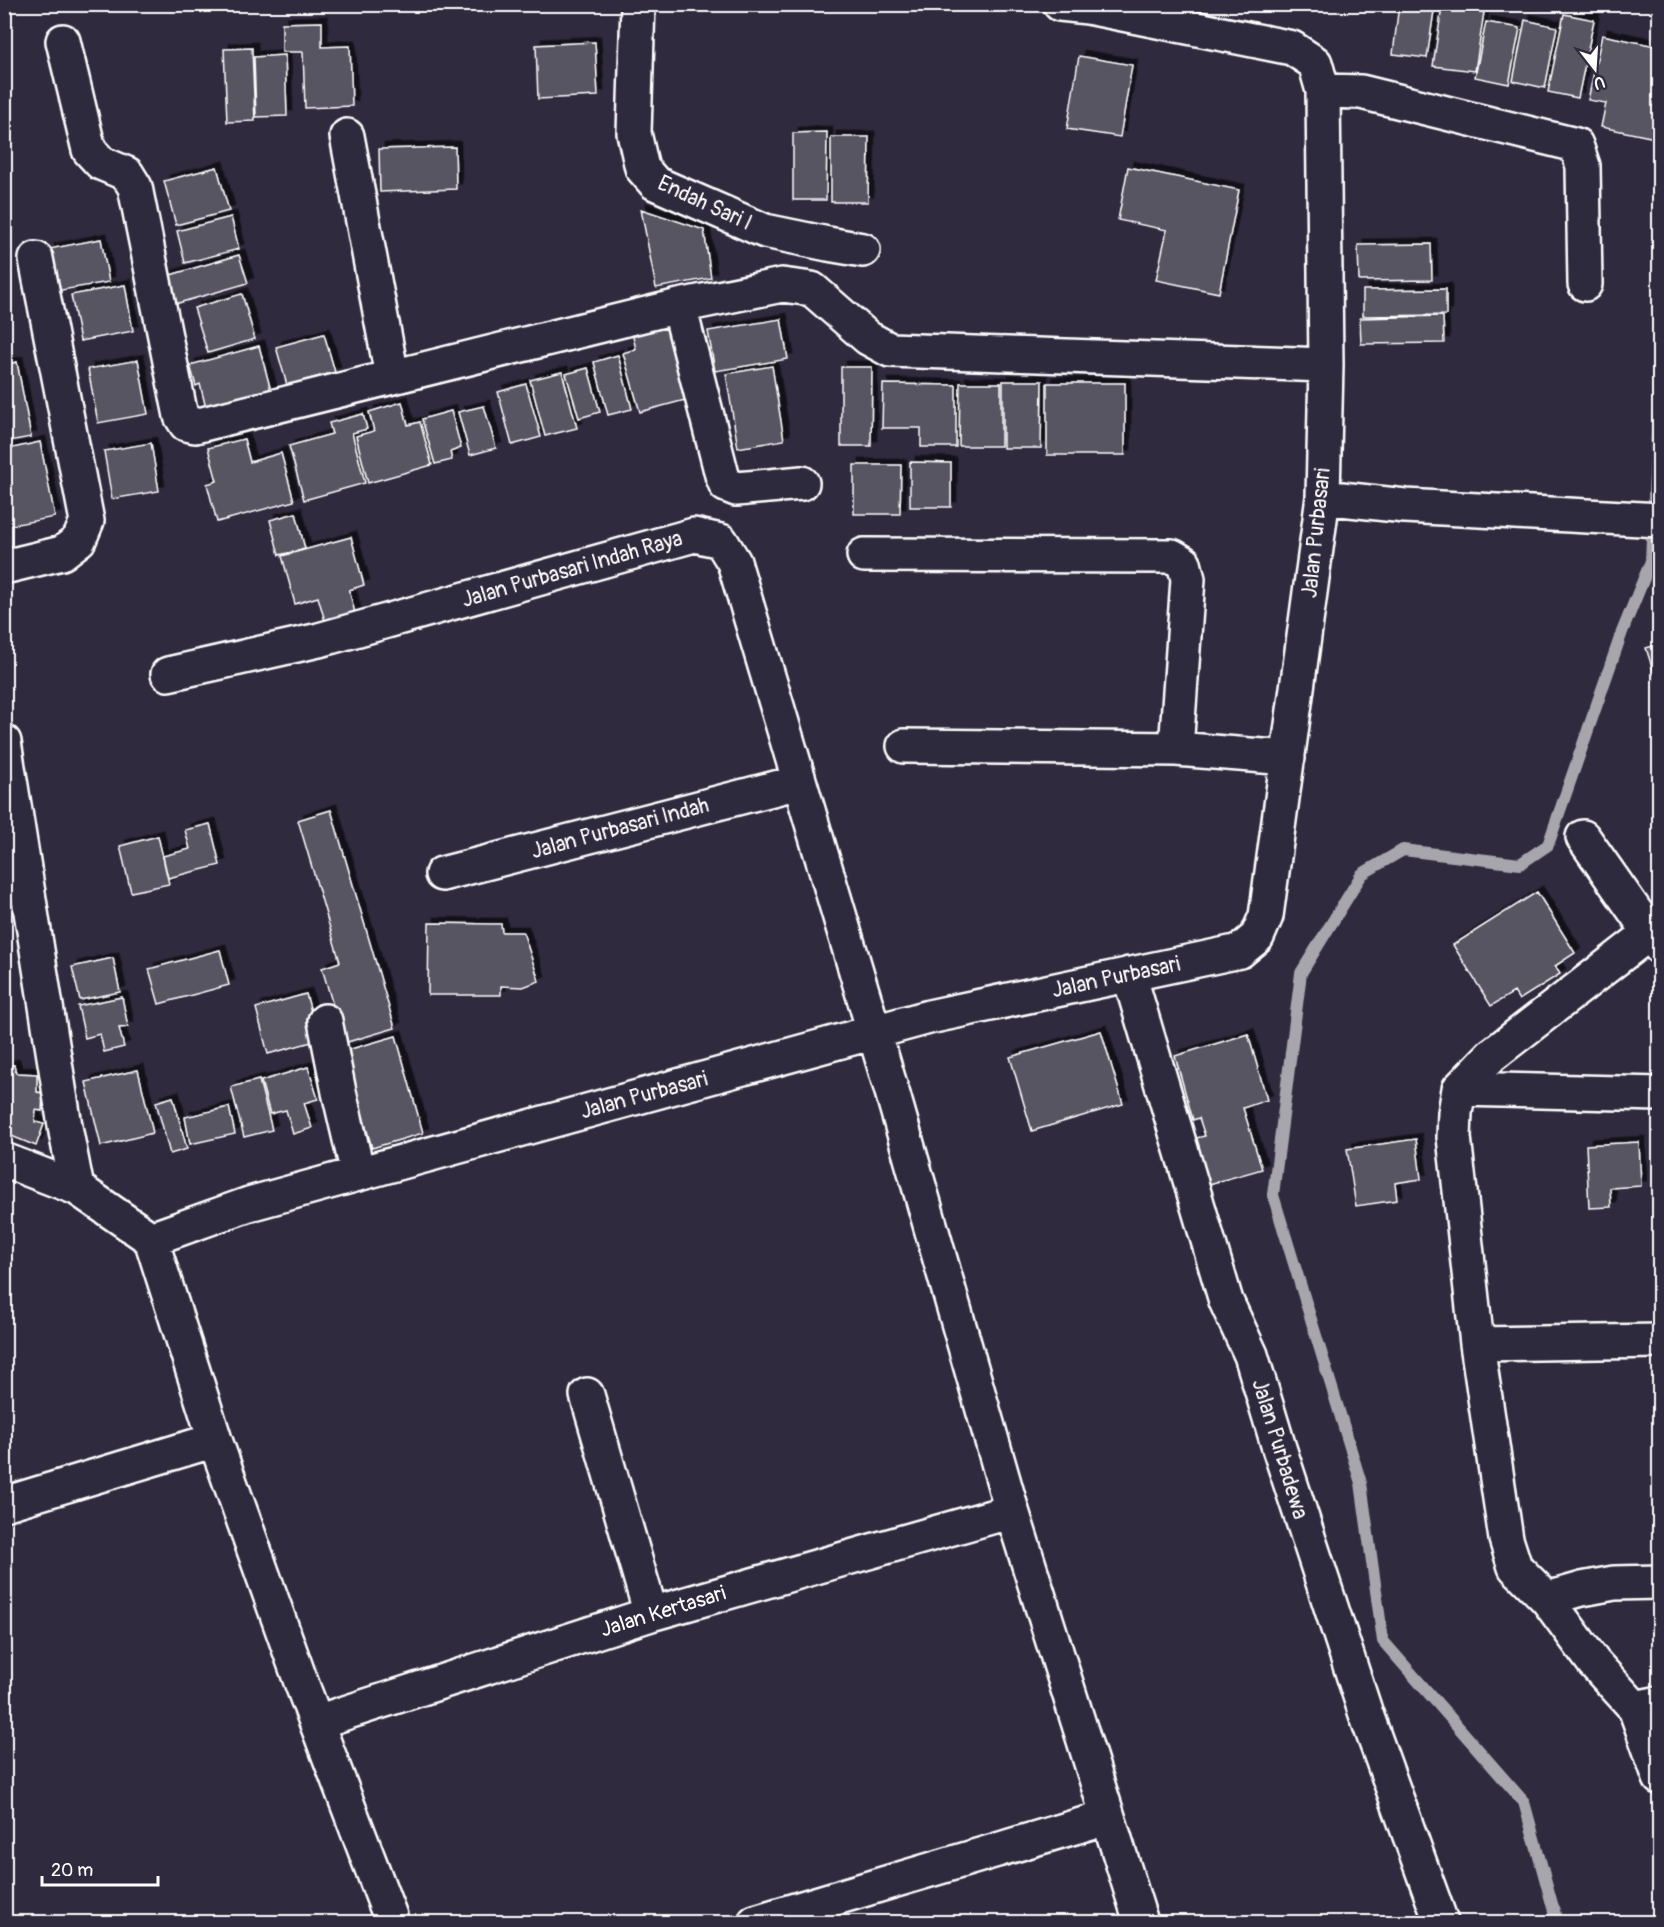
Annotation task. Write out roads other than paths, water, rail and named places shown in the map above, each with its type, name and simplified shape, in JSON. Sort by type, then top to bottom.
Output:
[{"type":"street","name":"Endah Sari I","points":[[638,4],[634,134],[642,168],[655,183],[765,231],[863,250]]},
{"type":"street","name":"Jalan Purbasari","points":[[151,1239],[249,1204],[874,1032],[929,1017],[1240,951],[1257,937],[1266,916],[1323,497],[1326,365],[1323,91],[1315,63],[1292,48],[1088,7],[1060,4]]},
{"type":"street","points":[[63,41],[88,150],[101,163],[127,174],[135,187],[181,416],[186,423],[195,426],[679,306],[782,285],[812,289],[868,338],[890,350],[1326,365]]},
{"type":"street","points":[[1323,91],[1361,92],[1576,145],[1583,166],[1584,284]]},
{"type":"street","points":[[347,136],[392,376]]},
{"type":"street","points":[[4,567],[62,553],[79,540],[87,521],[36,260]]},
{"type":"street","points":[[679,306],[726,485],[736,489],[802,483]]},
{"type":"street","points":[[1323,497],[1405,506],[1659,520]]},
{"type":"street","name":"Jalan Purbasari Indah Raya","points":[[168,674],[319,640],[694,535],[721,540],[734,562],[874,1032],[1012,1510],[1141,1923]]},
{"type":"street","points":[[864,555],[1172,556],[1184,563],[1188,579],[1176,749]]},
{"type":"street","points":[[4,742],[66,1132],[77,1188]]},
{"type":"street","points":[[904,746],[1176,749],[1288,758]]},
{"type":"street","name":"Jalan Purbasari Indah","points":[[442,874],[799,782]]},
{"type":"street","points":[[1583,837],[1655,940],[1492,1055],[1459,1089],[1454,1137],[1477,1344],[1506,1539],[1515,1567],[1547,1599],[1594,1663],[1647,1705],[1659,1778]]},
{"type":"street","name":"Jalan Purbadewa","points":[[1129,974],[1226,1301],[1251,1355],[1366,1714],[1441,1923]]},
{"type":"street","points":[[325,1021],[358,1174]]},
{"type":"street","points":[[1459,1089],[1659,1094]]},
{"type":"street","points":[[4,1160],[77,1188],[151,1239],[215,1440],[301,1682],[391,1923]]},
{"type":"street","points":[[1477,1344],[1659,1341]]},
{"type":"street","points":[[587,1395],[651,1614]]},
{"type":"street","points":[[4,1504],[215,1440]]},
{"type":"street","name":"Jalan Kertasari","points":[[317,1722],[651,1614],[1012,1510]]},
{"type":"street","points":[[1547,1599],[1614,1582],[1659,1582]]},
{"type":"street","points":[[755,1923],[1108,1816]]},
{"type":"waterway","points":[[1557,1922],[1524,1802],[1383,1641],[1361,1483],[1273,1195],[1301,973],[1362,874],[1403,850],[1520,864],[1548,845],[1622,632],[1651,561],[1660,369]]}]
